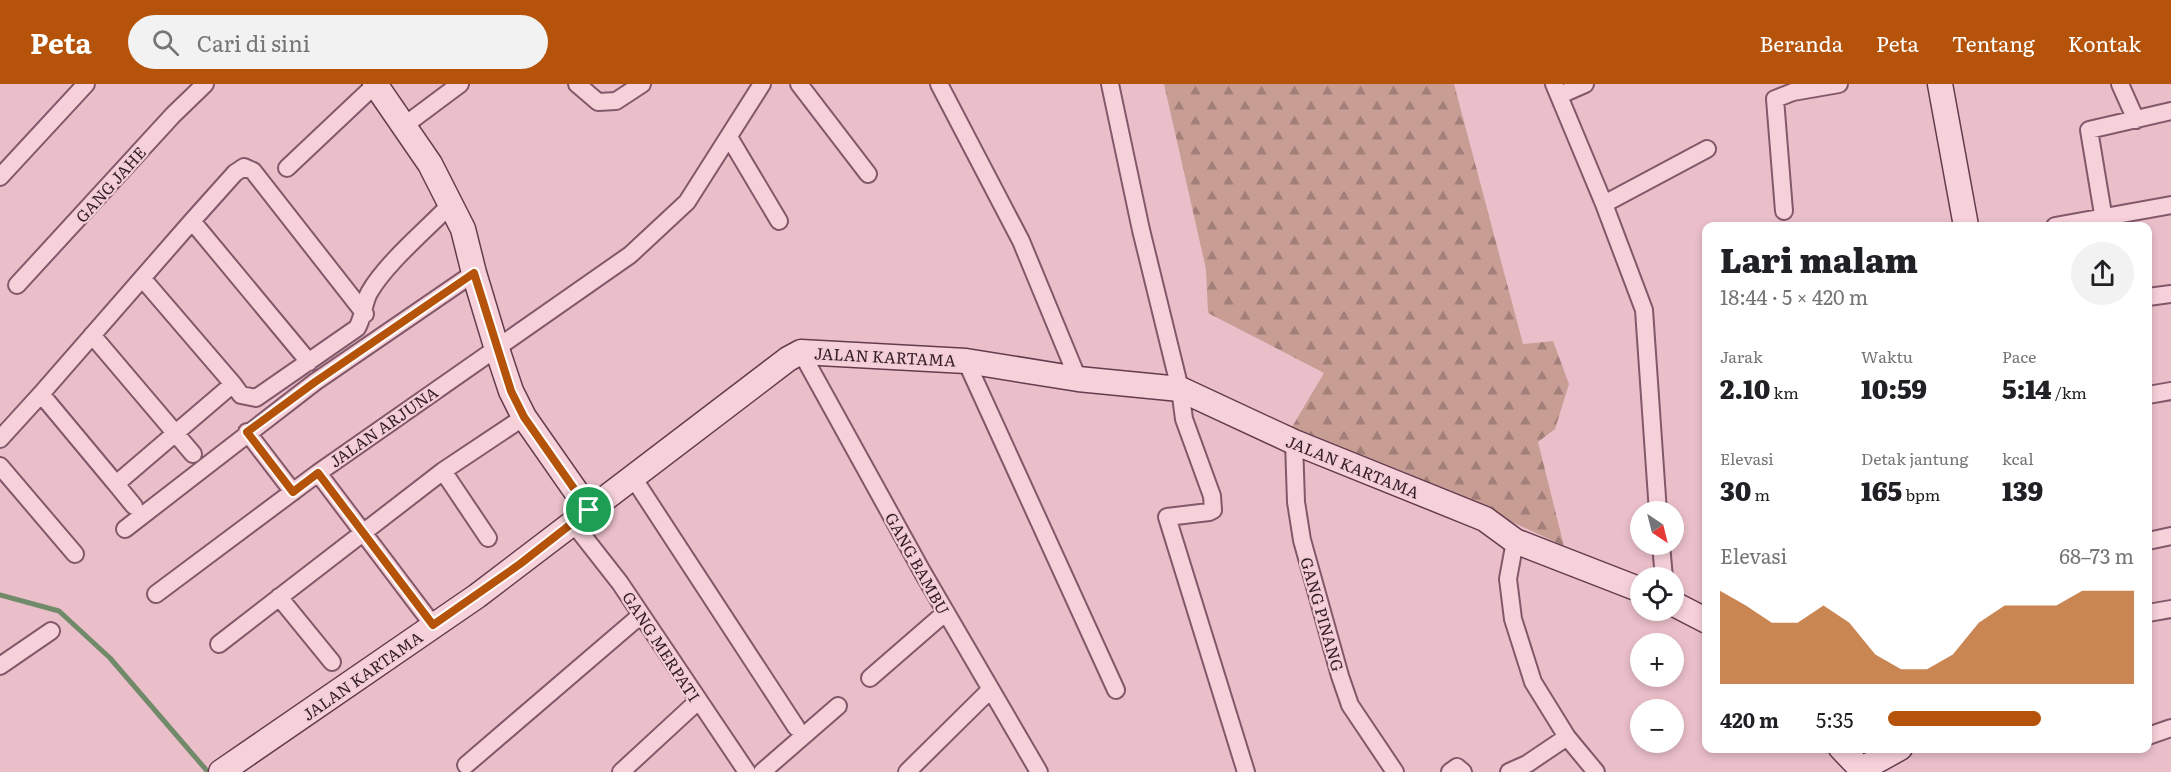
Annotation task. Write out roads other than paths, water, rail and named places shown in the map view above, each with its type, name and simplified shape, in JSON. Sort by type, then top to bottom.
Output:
[{"type":"main road","points":[[375,84],[405,125],[452,204],[464,229],[474,273],[511,391],[581,516]]},
{"type":"main road","points":[[1940,84],[1965,222]]},
{"type":"main road","name":"JALAN KARTAMA","points":[[221,772],[433,625],[634,479],[788,359],[801,352],[966,361],[1078,379],[1180,388],[1294,442],[1485,519],[1515,541],[1630,586]]},
{"type":"main road","points":[[1684,609],[1702,618]]},
{"type":"main road","points":[[1846,753],[1863,771],[1892,753]]},
{"type":"street","points":[[0,177],[86,84]]},
{"type":"street","name":"GANG JAHE","points":[[17,285],[173,115],[205,84]]},
{"type":"street","points":[[287,168],[375,84]]},
{"type":"street","points":[[405,125],[460,84]]},
{"type":"street","points":[[577,84],[598,102],[616,101],[642,84]]},
{"type":"street","name":"JALAN ARJUNA","points":[[156,594],[318,473],[496,346],[630,255],[687,201],[762,84]]},
{"type":"street","points":[[799,84],[868,174]]},
{"type":"street","points":[[939,84],[1021,241],[1078,379]]},
{"type":"street","points":[[1110,84],[1141,230],[1180,388],[1184,418],[1212,496],[1213,510],[1167,517],[1246,772]]},
{"type":"street","points":[[1586,84],[1557,90],[1644,310],[1657,501]]},
{"type":"street","points":[[1784,211],[1775,99],[1793,92],[1839,84]]},
{"type":"street","points":[[2120,84],[2136,120]]},
{"type":"street","points":[[2171,111],[2089,130],[2104,222],[2171,205]]},
{"type":"street","points":[[729,137],[779,221]]},
{"type":"street","points":[[1604,204],[1707,149]]},
{"type":"street","points":[[0,439],[234,174],[244,167],[253,171],[365,314]]},
{"type":"street","points":[[142,278],[241,395],[256,398],[357,328],[365,314],[368,295],[377,280],[452,204]]},
{"type":"street","points":[[192,221],[309,362]]},
{"type":"street","points":[[125,529],[247,432],[315,382],[474,273]]},
{"type":"street","points":[[2152,296],[2171,294]]},
{"type":"street","points":[[92,335],[193,454]]},
{"type":"street","name":"GANG BAMBU","points":[[801,352],[990,690],[1039,772]]},
{"type":"street","points":[[966,361],[1116,690]]},
{"type":"street","points":[[116,484],[233,384]]},
{"type":"street","points":[[2152,394],[2171,391]]},
{"type":"street","points":[[41,394],[134,506]]},
{"type":"street","points":[[219,644],[443,471],[524,417]]},
{"type":"street","points":[[247,432],[293,492]]},
{"type":"street","name":"GANG PINANG","points":[[1294,442],[1296,502],[1302,540],[1340,676],[1350,705],[1395,772]]},
{"type":"street","points":[[0,466],[75,554]]},
{"type":"street","points":[[443,471],[488,538]]},
{"type":"street","points":[[318,473],[433,625]]},
{"type":"street","points":[[634,479],[796,728]]},
{"type":"street","name":"GANG MERPATI","points":[[581,516],[620,583],[747,772]]},
{"type":"street","points":[[2152,540],[2171,536]]},
{"type":"street","points":[[1515,541],[1508,579],[1513,619],[1533,682],[1567,736],[1596,772]]},
{"type":"street","points":[[279,597],[332,662]]},
{"type":"street","points":[[2152,612],[2171,609]]},
{"type":"street","points":[[870,678],[946,612]]},
{"type":"street","points":[[466,765],[641,615]]},
{"type":"street","points":[[0,666],[51,631]]},
{"type":"street","points":[[907,772],[990,690]]},
{"type":"street","points":[[621,772],[698,701]]},
{"type":"street","points":[[762,772],[838,706]]},
{"type":"street","points":[[2152,735],[2171,728]]},
{"type":"street","points":[[1509,772],[1527,764],[1567,736]]},
{"type":"street","points":[[1450,772],[1457,767],[1463,772]]},
{"type":"waterway","points":[[0,595],[59,611],[110,658],[208,772]]}]
